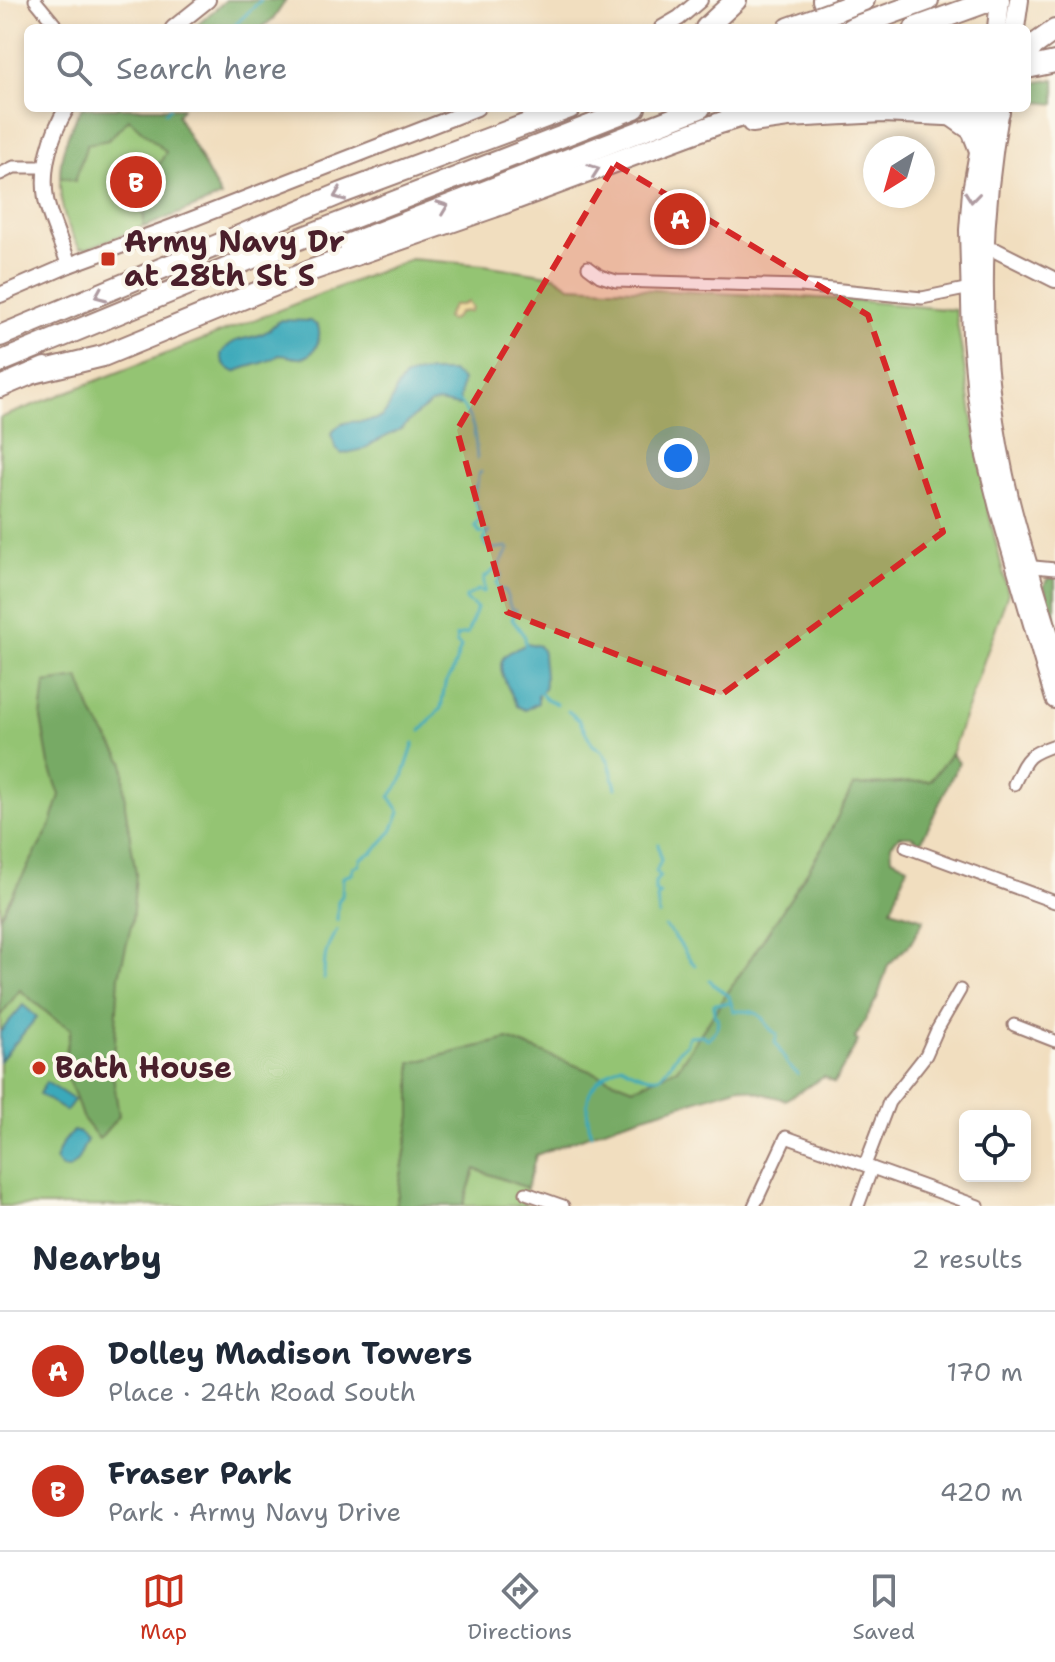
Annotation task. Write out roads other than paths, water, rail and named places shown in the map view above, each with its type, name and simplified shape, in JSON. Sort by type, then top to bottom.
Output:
[{"type":"highway","points":[[710,24],[736,0]]},
{"type":"highway","points":[[800,24],[864,0]]},
{"type":"highway","points":[[863,24],[928,0]]},
{"type":"highway","points":[[926,24],[992,0]]},
{"type":"highway","points":[[1031,49],[1055,30]]},
{"type":"highway","points":[[1031,67],[1055,62]]},
{"type":"highway","points":[[0,336],[342,193],[559,112]]},
{"type":"highway","points":[[0,362],[301,238],[625,112]]},
{"type":"highway","points":[[0,387],[294,265],[690,112]]},
{"type":"highway","points":[[33,373],[103,356],[312,270],[755,112]]},
{"type":"highway","points":[[659,146],[775,118],[883,112],[978,112]]},
{"type":"highway","points":[[948,114],[970,128],[979,148]]},
{"type":"main road","points":[[997,24],[1000,0]]},
{"type":"main road","points":[[1016,24],[1019,0]]},
{"type":"main road","points":[[993,112],[979,148],[972,191],[977,248],[977,394],[986,456],[1055,655]]},
{"type":"main road","points":[[977,248],[988,190],[993,112]]},
{"type":"main road","points":[[1022,566],[1055,699]]},
{"type":"street","points":[[35,0],[55,24]]},
{"type":"street","points":[[178,24],[208,0]]},
{"type":"street","points":[[669,24],[700,0]]},
{"type":"street","points":[[65,112],[50,143],[46,199],[69,265]]},
{"type":"street","points":[[0,295],[69,265],[467,112]]},
{"type":"street","points":[[0,174],[14,167],[46,167]]},
{"type":"street","points":[[977,248],[997,251],[1055,280]]},
{"type":"street","points":[[588,267],[600,276],[616,281],[801,286],[922,298],[977,286]]},
{"type":"street","points":[[1022,566],[1055,569]]},
{"type":"street","points":[[1014,784],[1028,757],[1055,745]]},
{"type":"street","points":[[906,847],[1055,902]]},
{"type":"street","points":[[858,1206],[889,1102],[926,1055],[960,990]]},
{"type":"street","points":[[1014,1025],[1055,1041]]},
{"type":"street","points":[[754,1206],[786,1137],[978,1206]]},
{"type":"street","points":[[526,1193],[563,1206]]},
{"type":"water","points":[[281,320],[310,321],[318,326],[318,342],[310,354],[300,358],[279,355],[235,372],[225,365],[221,354],[226,348],[236,341],[266,332]]},
{"type":"water","points":[[452,372],[462,380],[459,406],[438,402],[431,404],[401,429],[364,449],[342,454],[336,449],[331,434],[337,428],[347,422],[370,421],[383,415],[399,384],[410,375]]},
{"type":"water","points":[[527,643],[539,646],[543,652],[545,680],[544,690],[538,694],[538,703],[525,710],[517,706],[505,681],[501,662],[506,655]]},
{"type":"water","points":[[23,1005],[37,1017],[0,1061],[0,1032]]},
{"type":"water","points":[[46,1082],[74,1100],[66,1111],[39,1094]]},
{"type":"water","points":[[73,1131],[87,1140],[77,1161],[69,1169],[62,1168],[55,1160],[62,1144]]},
{"type":"waterway","points":[[236,24],[261,0]]},
{"type":"waterway","points":[[457,400],[471,420],[477,459]]},
{"type":"waterway","points":[[481,472],[475,486],[475,496],[472,497],[481,518],[475,526],[480,533],[489,532],[484,540],[486,546],[509,549],[498,567],[501,575],[497,583],[498,588],[505,591],[511,609],[516,611],[512,619],[525,637],[526,649]]},
{"type":"waterway","points":[[421,731],[441,708],[445,684],[461,647],[457,644],[456,636],[467,634],[477,608],[466,597],[478,590],[484,592],[484,578],[498,567]]},
{"type":"waterway","points":[[538,690],[546,699],[557,704]]},
{"type":"waterway","points":[[568,711],[579,720],[593,745],[602,751],[609,762],[616,788]]},
{"type":"waterway","points":[[337,920],[343,877],[352,874],[353,867],[359,865],[361,858],[373,852],[392,831],[400,812],[390,797],[402,780],[414,743]]},
{"type":"waterway","points":[[658,844],[661,860],[656,872],[660,876],[655,882],[655,891],[660,895],[657,898],[659,915]]},
{"type":"waterway","points":[[665,927],[695,965]]},
{"type":"waterway","points":[[324,979],[326,953],[337,930]]},
{"type":"waterway","points":[[710,980],[729,996],[733,1011],[756,1013],[762,1017],[777,1034],[775,1042],[788,1065],[798,1074]]},
{"type":"waterway","points":[[591,1134],[588,1101],[590,1092],[601,1078],[621,1065],[646,1076],[660,1076],[686,1045],[689,1036],[702,1035],[708,1039],[717,1029],[714,1004],[731,1003]]},
{"type":"place","name":"Fraser Park","points":[[136,182]]},
{"type":"place","name":"Dolley Madison Towers","points":[[680,219]]},
{"type":"place","name":"Army Navy Dr at 28th St S","points":[[108,259]]},
{"type":"place","name":"Bath House","points":[[39,1068]]}]
